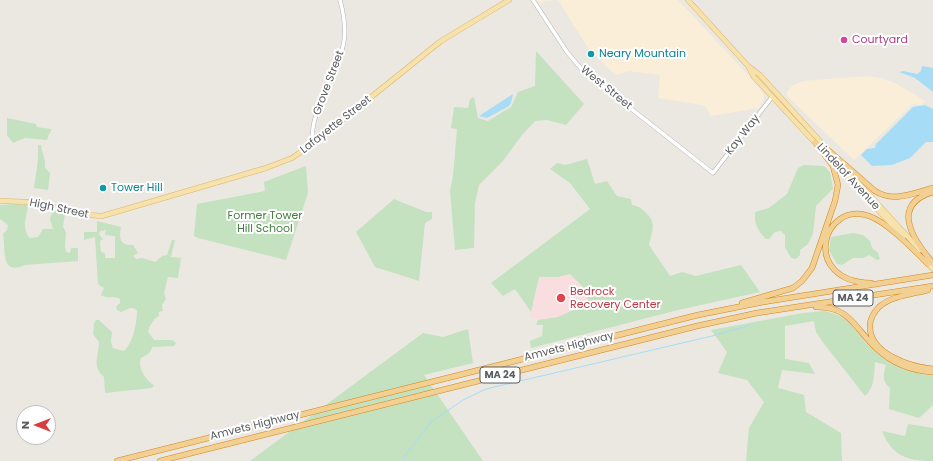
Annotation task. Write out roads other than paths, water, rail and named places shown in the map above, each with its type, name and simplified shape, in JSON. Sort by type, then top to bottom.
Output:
[{"type":"highway","points":[[698,315],[789,290],[797,285],[808,274],[838,189],[837,178],[833,166],[815,142]]},
{"type":"highway","points":[[829,150],[875,191],[884,196],[897,198],[933,188]]},
{"type":"highway","points":[[930,264],[912,236],[909,218],[911,208],[916,201],[933,192]]},
{"type":"highway","points":[[903,280],[859,282],[846,279],[837,273],[831,266],[825,252],[826,240],[831,228],[840,219],[848,216],[859,214],[870,216],[884,225],[930,264]]},
{"type":"highway","name":"Amvets Highway","points":[[117,461],[698,315],[752,304],[933,275]]},
{"type":"highway","points":[[933,287],[883,304],[875,311],[870,325],[873,339],[885,351],[907,364],[933,368]]},
{"type":"highway","name":"Amvets Highway","points":[[160,461],[681,329],[773,311],[933,287]]},
{"type":"highway","points":[[773,311],[823,307],[836,309],[850,319],[874,346],[889,359],[914,369],[933,372]]},
{"type":"main road","name":"Lafayette Street","points":[[94,216],[113,214],[270,167],[298,154],[439,42],[508,0]]},
{"type":"main road","points":[[688,0],[748,66]]},
{"type":"main road","name":"Lindelof Avenue","points":[[748,66],[765,80],[829,150],[933,269]]},
{"type":"main road","name":"Lindelof Avenue","points":[[748,66],[772,97],[930,264]]},
{"type":"main road","name":"High Street","points":[[0,201],[30,202],[94,216]]},
{"type":"street","name":"Grove Street","points":[[315,142],[312,136],[315,120],[344,45],[345,27],[340,0]]},
{"type":"street","name":"West Street","points":[[533,0],[567,52],[581,69],[713,173]]},
{"type":"street","name":"Kay Way","points":[[713,173],[772,97]]},
{"type":"water","points":[[922,66],[933,68],[933,92],[915,78],[899,72],[903,71],[917,74],[921,71]]},
{"type":"water","points":[[513,94],[509,106],[487,118],[479,116]]},
{"type":"water","points":[[925,105],[933,109],[933,142],[926,142],[910,158],[892,165],[872,166],[861,155],[867,149],[875,148],[876,144],[913,107]]},
{"type":"waterway","points":[[401,461],[431,422],[463,400],[486,389],[712,336],[751,325]]},
{"type":"place","name":"Courtyard","points":[[844,40]]},
{"type":"place","name":"Neary Mountain","points":[[591,54]]},
{"type":"place","name":"Tower Hill","points":[[103,188]]},
{"type":"place","name":"Bedrock Recovery Center","points":[[561,298]]},
{"type":"park label","name":"Former Tower Hill School","points":[[265,222]]}]
